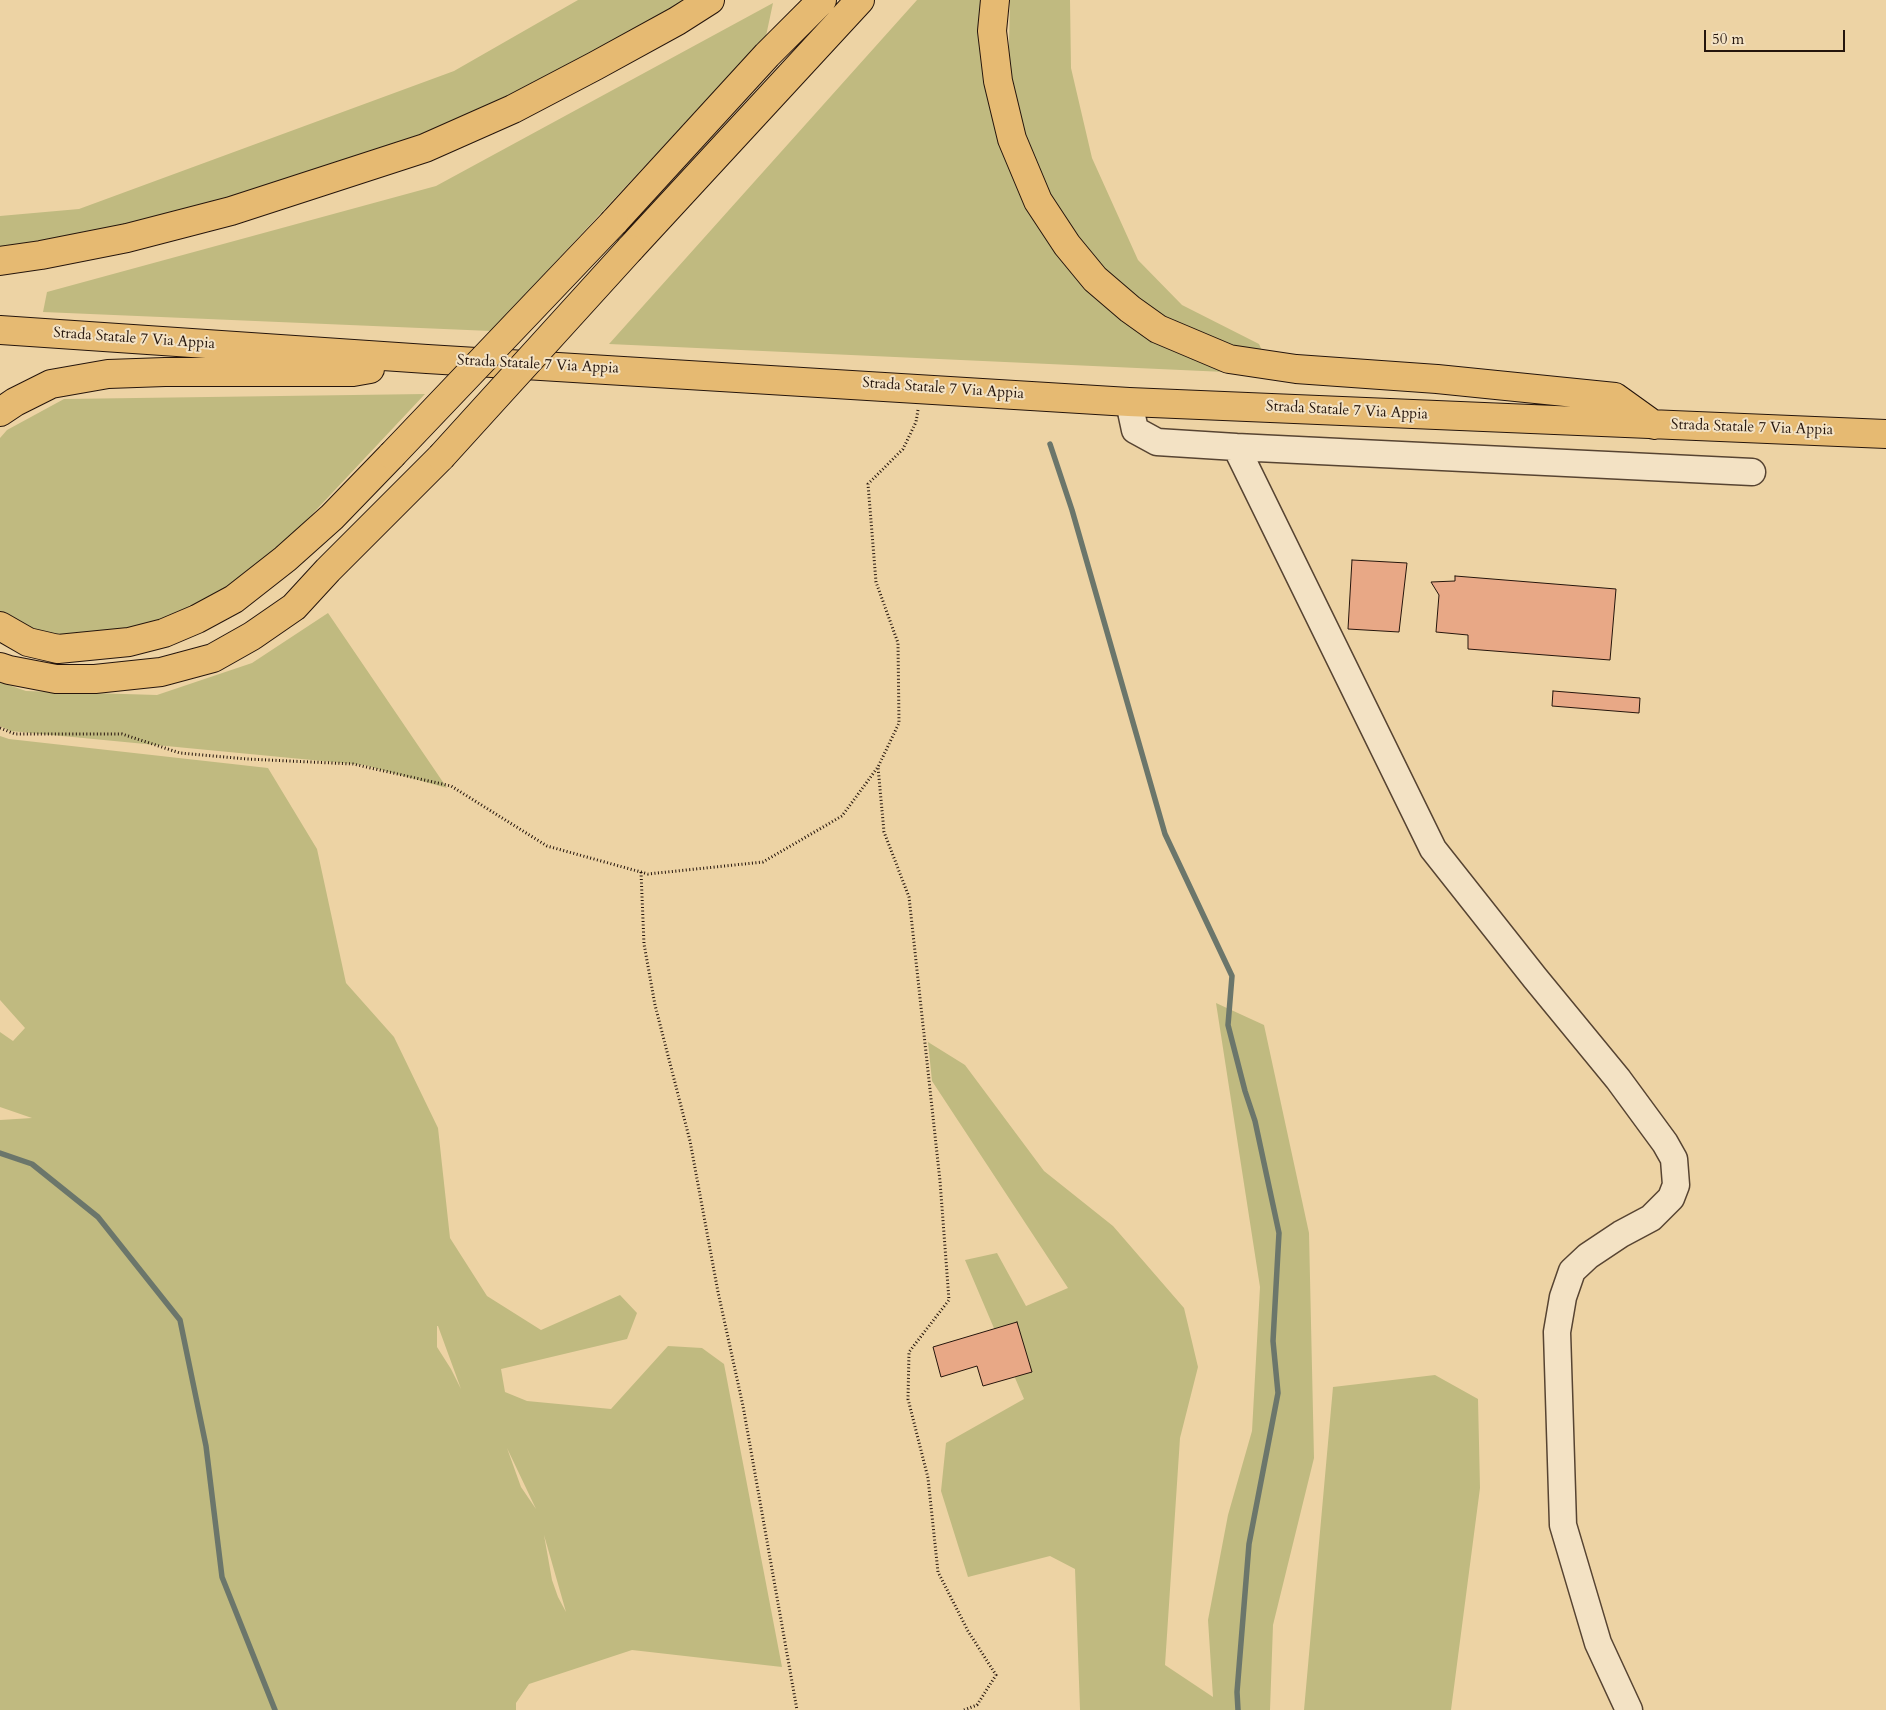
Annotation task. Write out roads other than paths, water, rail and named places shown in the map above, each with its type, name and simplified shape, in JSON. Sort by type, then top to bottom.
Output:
[{"type":"highway","points":[[0,261],[127,238],[231,211],[425,148],[512,109],[595,66],[677,21],[710,0]]},
{"type":"highway","points":[[0,626],[28,642],[58,649],[129,642],[164,633],[197,620],[234,599],[285,560],[332,517],[614,222],[767,55],[822,0]]},
{"type":"highway","points":[[0,667],[56,678],[95,679],[161,672],[212,658],[252,636],[294,607],[373,524],[441,457],[860,0]]},
{"type":"highway","points":[[995,0],[992,31],[998,81],[1012,139],[1038,201],[1067,245],[1095,279],[1130,309],[1158,329],[1229,359],[1286,368],[1437,379],[1615,397],[1654,424]]},
{"type":"highway","name":"Strada Statale 7 Via Appia","points":[[0,330],[428,359],[1129,402],[1886,434]]},
{"type":"highway","points":[[0,412],[15,402],[51,384],[108,374],[165,372],[353,372],[428,359]]},
{"type":"street","points":[[1129,402],[1135,430],[1157,442],[1752,472]]},
{"type":"street","points":[[1236,447],[1433,849],[1618,1079],[1666,1143],[1674,1159],[1676,1185],[1671,1198],[1651,1218],[1621,1234],[1588,1256],[1572,1271],[1563,1297],[1557,1332],[1563,1525],[1598,1643],[1629,1710]]},
{"type":"waterway","points":[[1050,444],[1072,510],[1165,834],[1232,976],[1228,1025],[1245,1091],[1255,1121],[1279,1233],[1273,1341],[1278,1393],[1249,1544],[1237,1692],[1238,1710]]},
{"type":"waterway","points":[[0,1153],[32,1164],[98,1217],[180,1320],[206,1446],[222,1577],[275,1710]]}]
